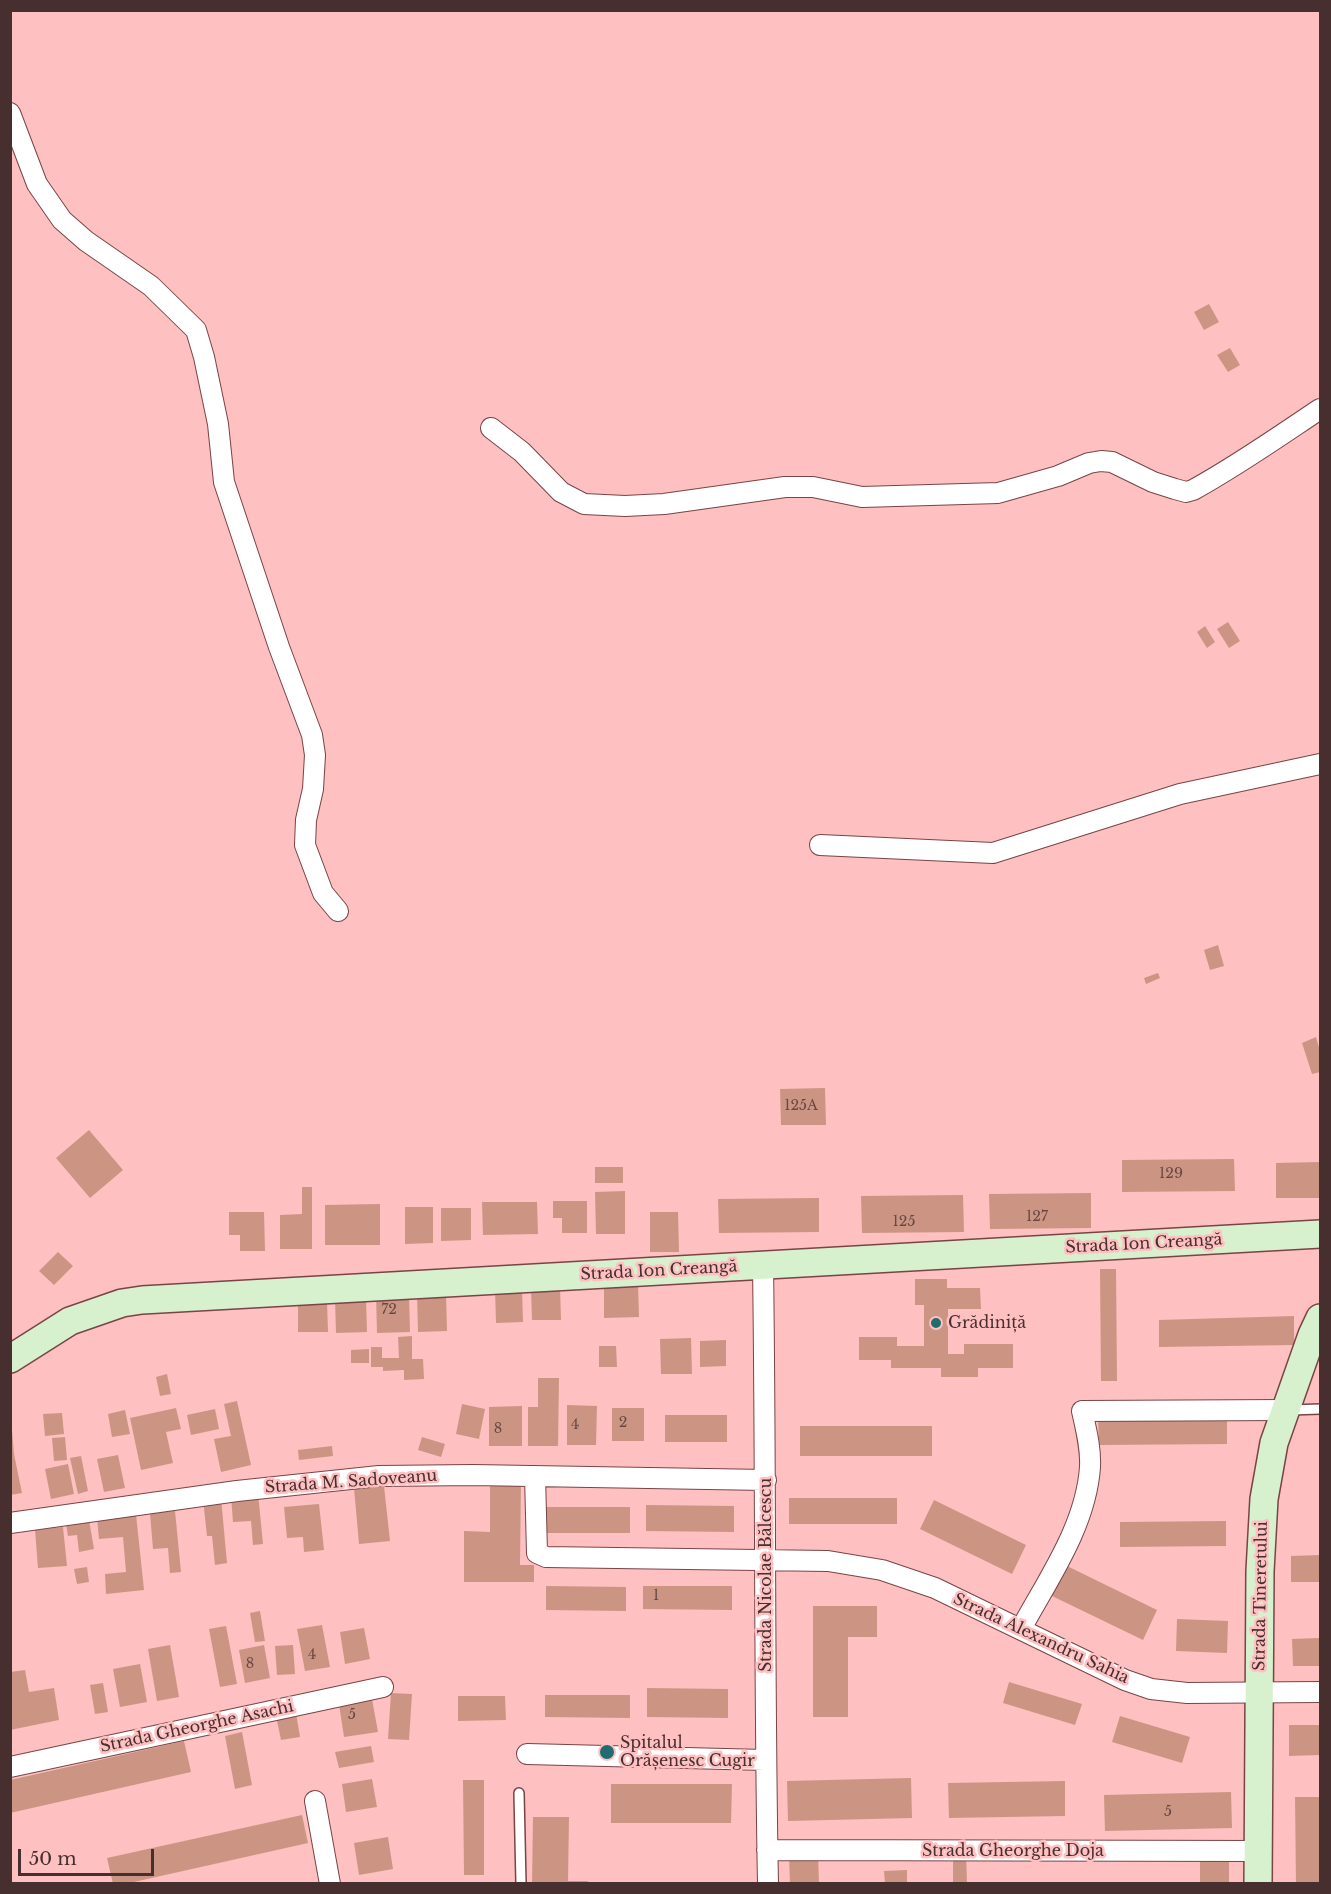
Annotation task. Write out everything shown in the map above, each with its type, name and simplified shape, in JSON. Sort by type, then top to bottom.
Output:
[{"type":"street","points":[[10,113],[37,184],[62,220],[86,241],[151,286],[196,330],[218,423],[225,482],[279,647],[312,735],[315,755],[313,789],[306,820],[305,845],[323,893],[338,911]]},
{"type":"street","points":[[491,428],[522,452],[561,492],[584,504],[625,506],[664,504],[785,487],[813,487],[862,496],[998,493],[1101,461],[1112,462],[1153,482],[1186,492],[1230,470],[1273,439],[1320,410]]},
{"type":"street","points":[[820,845],[993,853],[1180,794],[1320,764]]},
{"type":"street","name":"Strada Ion Creangă","points":[[10,1359],[70,1321],[122,1303],[201,1296],[1320,1234]]},
{"type":"street","name":"Strada Nicolae Bălcescu","points":[[763,1266],[766,1480],[765,1760],[768,1884]]},
{"type":"street","name":"Strada Tineretului","points":[[1258,1884],[1260,1571],[1264,1499],[1274,1443],[1318,1329]]},
{"type":"street","points":[[1021,1629],[1073,1532],[1080,1513],[1090,1466],[1082,1411],[1285,1410]]},
{"type":"street","name":"Strada M. Sadoveanu","points":[[10,1523],[237,1491],[379,1476],[766,1480]]},
{"type":"street","name":"Strada Alexandru Sahia","points":[[535,1476],[537,1553],[546,1557],[828,1561],[882,1570],[935,1588],[1125,1680],[1151,1689],[1187,1693],[1320,1692]]},
{"type":"street","name":"Strada Gheorghe Asachi","points":[[10,1767],[383,1687]]},
{"type":"street","points":[[527,1754],[765,1760]]},
{"type":"street","points":[[315,1801],[330,1884]]},
{"type":"street","name":"Strada Gheorghe Doja","points":[[767,1850],[1258,1851]]},
{"type":"lane","points":[[1285,1410],[1320,1409]]},
{"type":"lane","points":[[519,1793],[520,1884]]},
{"type":"building","points":[[1209,304],[1219,322],[1204,330],[1194,312]]},
{"type":"building","points":[[1230,348],[1240,365],[1228,372],[1217,355]]},
{"type":"building","points":[[1228,622],[1240,641],[1229,648],[1217,629]]},
{"type":"building","points":[[1205,626],[1215,642],[1207,648],[1197,632]]},
{"type":"building","points":[[1218,945],[1224,966],[1210,970],[1204,950]]},
{"type":"building","points":[[1158,973],[1160,978],[1146,984],[1144,978]]},
{"type":"building","points":[[1316,1037],[1320,1051],[1320,1072],[1312,1074],[1302,1043]]},
{"type":"building","points":[[825,1088],[826,1125],[781,1125],[780,1089]]},
{"type":"building","points":[[89,1130],[123,1170],[90,1198],[56,1158]]},
{"type":"building","points":[[1234,1159],[1235,1191],[1122,1192],[1122,1160]]},
{"type":"building","points":[[1320,1162],[1320,1198],[1276,1198],[1276,1163]]},
{"type":"building","points":[[595,1167],[623,1167],[623,1183],[595,1183]]},
{"type":"building","points":[[302,1187],[312,1187],[312,1249],[280,1249],[280,1215],[302,1214]]},
{"type":"building","points":[[625,1191],[625,1234],[596,1234],[595,1192]]},
{"type":"building","points":[[1091,1193],[1091,1228],[990,1229],[989,1194]]},
{"type":"building","points":[[963,1195],[964,1232],[862,1233],[861,1196]]},
{"type":"building","points":[[819,1198],[819,1232],[719,1233],[718,1199]]},
{"type":"building","points":[[553,1201],[587,1201],[587,1233],[562,1233],[562,1218],[553,1218]]},
{"type":"building","points":[[482,1202],[537,1202],[538,1234],[483,1235]]},
{"type":"building","points":[[380,1204],[380,1245],[325,1245],[325,1205]]},
{"type":"building","points":[[405,1207],[433,1207],[433,1243],[405,1244]]},
{"type":"building","points":[[441,1208],[471,1208],[471,1240],[441,1241]]},
{"type":"building","points":[[229,1212],[264,1212],[265,1251],[240,1251],[240,1235],[229,1235]]},
{"type":"building","points":[[650,1212],[678,1212],[679,1252],[650,1252]]},
{"type":"building","points":[[58,1252],[73,1266],[54,1285],[39,1271]]},
{"type":"building","points":[[1100,1269],[1116,1269],[1117,1381],[1101,1381]]},
{"type":"building","name":"Grădiniță","points":[[915,1279],[947,1279],[947,1288],[980,1288],[981,1309],[948,1309],[948,1354],[964,1354],[964,1344],[1013,1344],[1013,1368],[978,1368],[978,1377],[941,1377],[941,1368],[891,1368],[891,1360],[859,1360],[859,1337],[897,1337],[897,1346],[924,1346],[924,1305],[915,1305]]},
{"type":"building","points":[[638,1283],[639,1317],[604,1318],[604,1284]]},
{"type":"building","points":[[531,1287],[560,1287],[561,1320],[532,1320]]},
{"type":"building","points":[[522,1288],[523,1322],[496,1323],[495,1289]]},
{"type":"building","points":[[446,1293],[447,1331],[418,1332],[417,1294]]},
{"type":"building","points":[[409,1294],[410,1332],[377,1333],[376,1295]]},
{"type":"building","points":[[335,1298],[366,1298],[367,1332],[336,1333]]},
{"type":"building","points":[[298,1301],[327,1301],[328,1332],[298,1332]]},
{"type":"building","points":[[1294,1316],[1294,1345],[1159,1347],[1159,1320]]},
{"type":"building","points":[[412,1336],[412,1359],[423,1359],[424,1379],[404,1380],[404,1370],[383,1371],[383,1367],[371,1367],[371,1347],[382,1347],[382,1358],[399,1358],[398,1337]]},
{"type":"building","points":[[691,1338],[692,1374],[661,1374],[660,1339]]},
{"type":"building","points":[[726,1340],[726,1366],[700,1367],[700,1341]]},
{"type":"building","points":[[599,1346],[616,1346],[617,1367],[599,1367]]},
{"type":"building","points":[[369,1349],[369,1363],[351,1363],[351,1350]]},
{"type":"building","points":[[167,1374],[171,1394],[160,1396],[156,1377]]},
{"type":"building","points":[[538,1378],[559,1378],[558,1446],[528,1446],[528,1407],[538,1407]]},
{"type":"building","points":[[237,1401],[251,1465],[221,1472],[214,1439],[231,1436],[224,1404]]},
{"type":"building","points":[[462,1404],[485,1409],[479,1439],[456,1434]]},
{"type":"building","points":[[567,1405],[597,1406],[596,1445],[567,1445]]},
{"type":"building","points":[[522,1406],[522,1446],[489,1446],[489,1407]]},
{"type":"building","points":[[176,1408],[181,1429],[166,1432],[173,1463],[141,1470],[130,1418]]},
{"type":"building","points":[[612,1408],[644,1408],[644,1441],[612,1441]]},
{"type":"building","points":[[215,1409],[219,1429],[191,1435],[187,1415]]},
{"type":"building","points":[[125,1410],[130,1434],[112,1437],[108,1414]]},
{"type":"building","points":[[62,1413],[64,1434],[45,1436],[43,1414]]},
{"type":"building","points":[[665,1415],[727,1415],[727,1442],[665,1442]]},
{"type":"building","points":[[1227,1417],[1227,1444],[1099,1445],[1098,1418]]},
{"type":"building","points":[[800,1426],[932,1426],[932,1456],[800,1456]]},
{"type":"building","points":[[10,1430],[12,1430],[22,1493],[10,1495]]},
{"type":"building","points":[[65,1437],[67,1460],[54,1461],[52,1438]]},
{"type":"building","points":[[422,1437],[445,1444],[441,1457],[418,1450]]},
{"type":"building","points":[[332,1446],[333,1456],[299,1460],[298,1450]]},
{"type":"building","points":[[118,1455],[125,1488],[104,1492],[97,1459]]},
{"type":"building","points":[[81,1456],[88,1491],[78,1494],[70,1458]]},
{"type":"building","points":[[68,1464],[74,1494],[51,1499],[45,1469]]},
{"type":"building","points":[[490,1480],[521,1480],[520,1565],[534,1565],[534,1582],[464,1582],[464,1531],[490,1532]]},
{"type":"building","points":[[384,1486],[390,1541],[359,1544],[354,1488]]},
{"type":"building","points":[[258,1493],[263,1544],[253,1545],[251,1521],[233,1522],[231,1496]]},
{"type":"building","points":[[221,1498],[227,1563],[215,1565],[212,1536],[207,1536],[203,1499]]},
{"type":"building","points":[[789,1498],[897,1498],[897,1524],[789,1524]]},
{"type":"building","points":[[934,1500],[1026,1545],[1012,1574],[920,1529]]},
{"type":"building","points":[[319,1504],[324,1550],[304,1552],[303,1537],[287,1538],[284,1507]]},
{"type":"building","points":[[646,1505],[734,1506],[734,1532],[646,1531]]},
{"type":"building","points":[[543,1507],[630,1507],[630,1533],[543,1533]]},
{"type":"building","points":[[175,1511],[181,1572],[170,1573],[168,1548],[153,1549],[150,1513]]},
{"type":"building","points":[[136,1514],[144,1590],[106,1594],[105,1574],[126,1572],[123,1537],[99,1539],[97,1518]]},
{"type":"building","points":[[89,1520],[94,1549],[79,1552],[77,1535],[68,1536],[66,1524]]},
{"type":"building","points":[[1226,1521],[1226,1546],[1120,1547],[1120,1522]]},
{"type":"building","points":[[63,1527],[67,1566],[38,1568],[35,1530]]},
{"type":"building","points":[[1320,1555],[1320,1582],[1291,1582],[1291,1556]]},
{"type":"building","points":[[1065,1565],[1157,1610],[1143,1640],[1050,1595]]},
{"type":"building","points":[[87,1567],[89,1582],[77,1584],[74,1569]]},
{"type":"building","points":[[546,1586],[626,1587],[626,1611],[546,1610]]},
{"type":"building","points":[[643,1586],[732,1586],[732,1610],[643,1609]]},
{"type":"building","points":[[813,1606],[877,1606],[877,1637],[848,1637],[848,1717],[813,1717]]},
{"type":"building","points":[[260,1611],[265,1641],[255,1642],[250,1613]]},
{"type":"building","points":[[1177,1619],[1228,1621],[1227,1653],[1176,1651]]},
{"type":"building","points":[[322,1625],[330,1667],[305,1671],[297,1629]]},
{"type":"building","points":[[226,1626],[237,1684],[220,1687],[209,1629]]},
{"type":"building","points":[[364,1628],[370,1659],[345,1664],[340,1632]]},
{"type":"building","points":[[1320,1638],[1320,1666],[1293,1666],[1292,1639]]},
{"type":"building","points":[[170,1645],[179,1697],[157,1701],[148,1649]]},
{"type":"building","points":[[264,1645],[270,1678],[245,1683],[239,1650]]},
{"type":"building","points":[[293,1645],[295,1674],[277,1675],[275,1646]]},
{"type":"building","points":[[140,1664],[147,1702],[120,1707],[113,1669]]},
{"type":"building","points":[[25,1670],[29,1692],[54,1688],[59,1720],[10,1730],[10,1672]]},
{"type":"building","points":[[1009,1682],[1082,1704],[1075,1725],[1003,1703]]},
{"type":"building","points":[[103,1683],[108,1712],[95,1714],[90,1685]]},
{"type":"building","points":[[647,1688],[728,1689],[728,1718],[647,1717]]},
{"type":"building","points":[[391,1693],[412,1694],[409,1740],[388,1739]]},
{"type":"building","points":[[545,1695],[630,1695],[630,1718],[545,1717]]},
{"type":"building","points":[[458,1696],[505,1696],[506,1720],[458,1721]]},
{"type":"building","points":[[372,1699],[378,1732],[344,1737],[339,1704]]},
{"type":"building","points":[[295,1707],[300,1737],[281,1740],[275,1711]]},
{"type":"building","points":[[1120,1716],[1190,1737],[1182,1763],[1112,1742]]},
{"type":"building","points":[[1289,1725],[1320,1725],[1320,1755],[1289,1756]]},
{"type":"building","points":[[242,1732],[252,1785],[235,1789],[225,1736]]},
{"type":"building","points":[[184,1741],[191,1772],[10,1813],[10,1780]]},
{"type":"building","points":[[371,1746],[374,1762],[339,1768],[335,1752]]},
{"type":"building","points":[[911,1778],[912,1818],[788,1821],[787,1781]]},
{"type":"building","points":[[372,1779],[377,1807],[346,1812],[342,1784]]},
{"type":"building","points":[[463,1780],[484,1780],[484,1875],[464,1875]]},
{"type":"building","points":[[1065,1781],[1065,1816],[949,1818],[948,1783]]},
{"type":"building","points":[[611,1784],[732,1784],[731,1823],[611,1823]]},
{"type":"building","points":[[1231,1792],[1232,1828],[1105,1831],[1104,1795]]},
{"type":"building","points":[[1295,1797],[1320,1797],[1320,1884],[1296,1884]]},
{"type":"building","points":[[302,1815],[308,1843],[125,1884],[113,1884],[107,1858]]},
{"type":"building","points":[[533,1817],[569,1817],[568,1881],[588,1881],[588,1884],[532,1884]]},
{"type":"building","points":[[388,1837],[393,1869],[359,1875],[354,1843]]},
{"type":"building","points":[[953,1851],[966,1851],[967,1884],[953,1884]]},
{"type":"building","points":[[818,1853],[819,1884],[790,1884],[789,1854]]},
{"type":"building","points":[[1200,1858],[1229,1858],[1229,1884],[1200,1884]]},
{"type":"building","points":[[907,1870],[907,1884],[885,1884],[884,1871]]},
{"type":"place","name":"Grădiniță","points":[[936,1323]]},
{"type":"place","name":"Spitalul Orășenesc Cugir","points":[[607,1752]]}]
